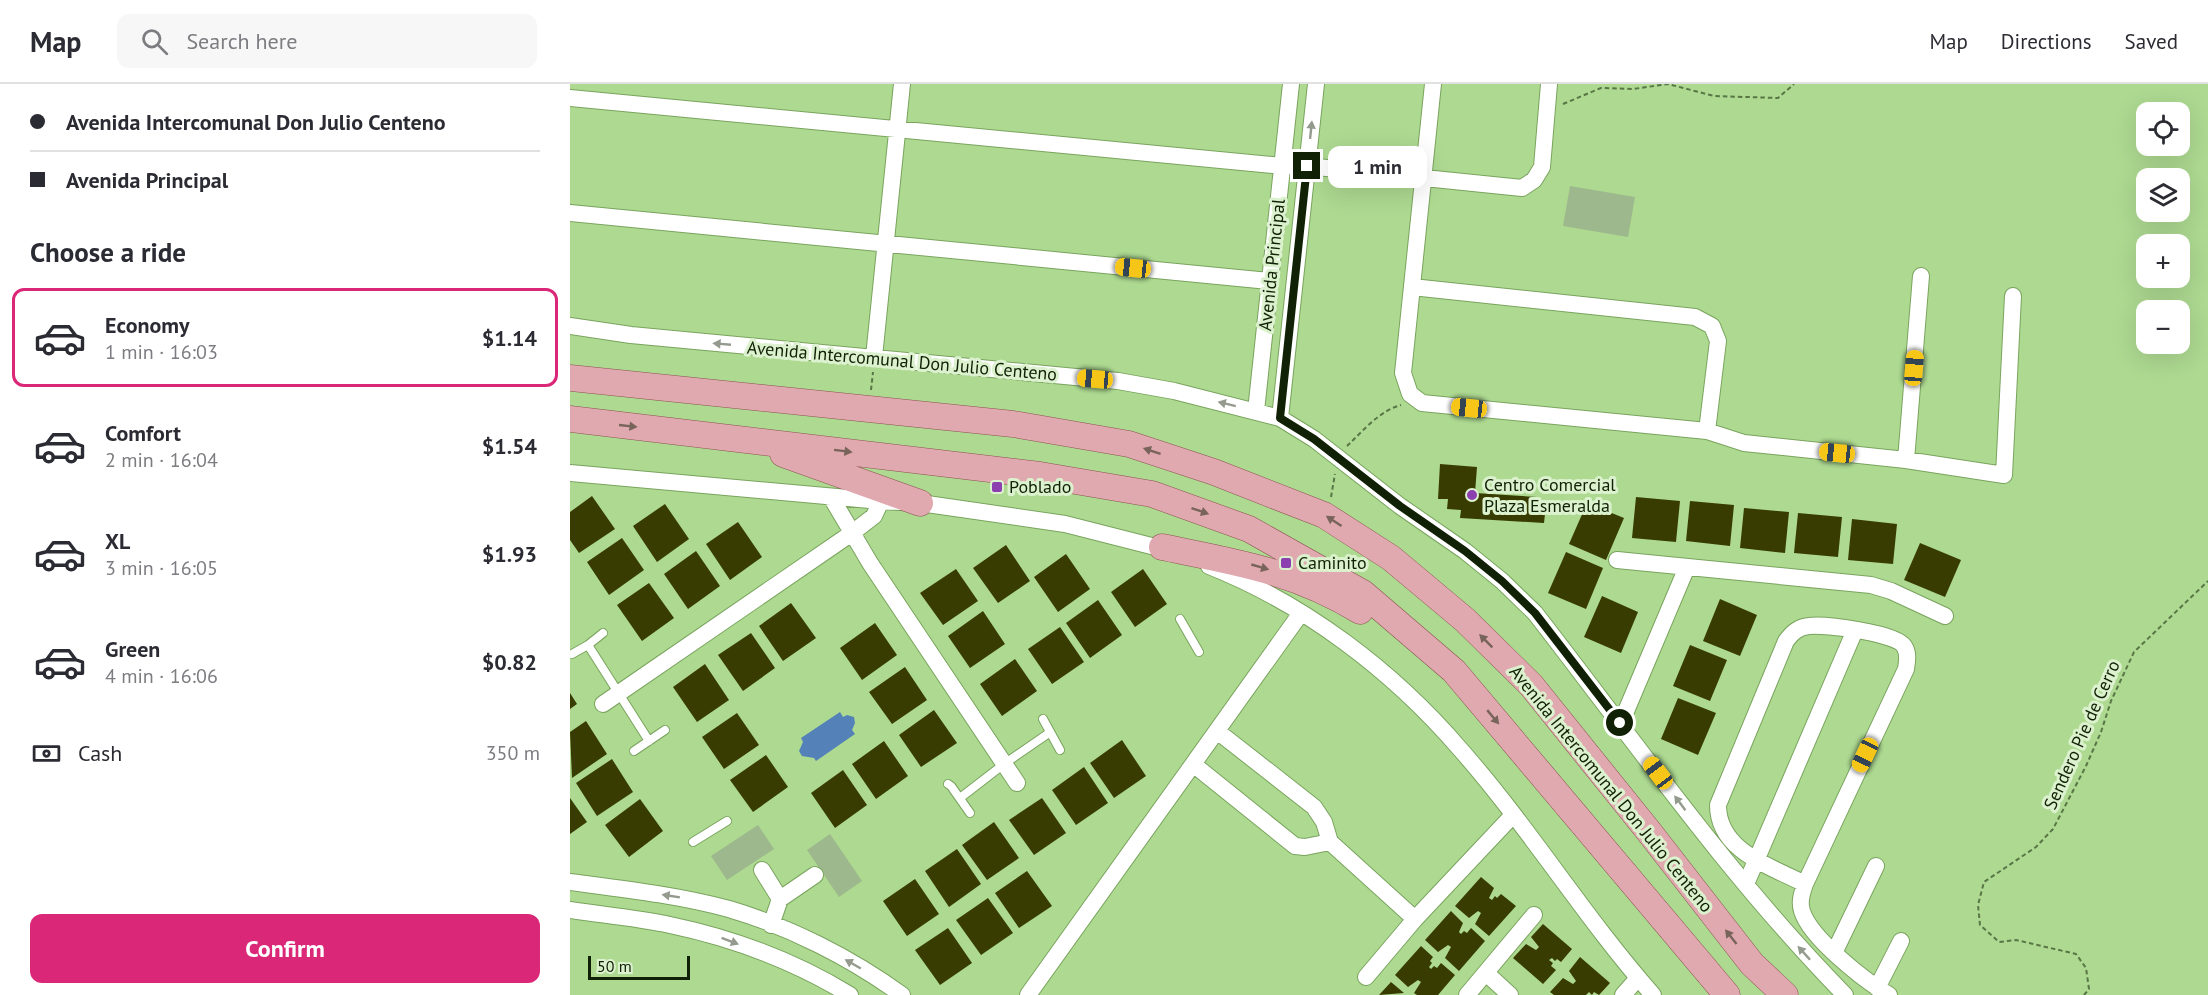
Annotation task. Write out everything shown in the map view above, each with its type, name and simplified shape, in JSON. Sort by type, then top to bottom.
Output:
[{"type":"main road","name":"Avenida Intercomunal Don Julio Centeno","points":[[570,378],[1013,424],[1129,444],[1214,472],[1324,515],[1391,558],[1466,620],[1531,685],[1752,964],[1785,995]]},
{"type":"main road","points":[[570,420],[1040,475],[1152,495],[1250,529],[1363,593],[1454,671],[1727,995]]},
{"type":"main road","points":[[741,439],[920,503]]},
{"type":"main road","points":[[1162,547],[1253,565],[1309,584],[1346,602],[1444,663]]},
{"type":"street","points":[[874,357],[902,84]]},
{"type":"street","name":"Avenida Principal","points":[[1256,411],[1291,84]]},
{"type":"street","name":"Avenida Principal","points":[[1280,418],[1316,84]]},
{"type":"street","points":[[1433,84],[1403,373],[1410,394],[1422,403],[1707,431],[1744,442],[1906,460],[2004,475],[2013,296]]},
{"type":"street","points":[[570,98],[1522,188],[1534,180],[1542,167],[1550,84]]},
{"type":"street","points":[[570,213],[1269,281]]},
{"type":"street","points":[[1906,460],[1921,276]]},
{"type":"street","points":[[1412,287],[1695,317],[1712,326],[1718,341],[1707,431]]},
{"type":"street","name":"Avenida Intercomunal Don Julio Centeno","points":[[570,326],[631,335],[1118,381],[1174,391],[1280,418],[1342,453],[1400,506],[1465,551],[1502,581],[1535,613],[1707,839],[1806,955],[1845,995]]},
{"type":"street","points":[[570,473],[920,503],[1065,524],[1162,547],[1232,575],[1301,613],[1378,667],[1422,708],[1461,749],[1653,995]]},
{"type":"street","points":[[831,497],[852,533],[1017,783]]},
{"type":"street","points":[[603,704],[852,533],[874,516],[881,501]]},
{"type":"street","points":[[1617,560],[1871,585],[1891,591],[1945,616]]},
{"type":"street","points":[[1620,723],[1687,567]]},
{"type":"street","points":[[1028,995],[1301,613]]},
{"type":"street","points":[[1805,884],[1738,849],[1726,836],[1718,818],[1718,805],[1786,641],[1795,631],[1809,626],[1855,630],[1894,639],[1904,645],[1908,656],[1906,669],[1805,884],[1801,900],[1802,912],[1808,924],[1834,953],[1883,991],[1900,941]]},
{"type":"street","points":[[1746,884],[1855,630]]},
{"type":"street","points":[[1216,731],[1314,807],[1324,822],[1330,842],[1415,919]]},
{"type":"street","points":[[1193,764],[1295,846],[1305,847],[1330,842]]},
{"type":"street","points":[[1366,976],[1415,919],[1513,815]]},
{"type":"street","points":[[1834,953],[1876,866]]},
{"type":"street","points":[[762,870],[780,899]]},
{"type":"street","points":[[771,925],[780,899],[815,875]]},
{"type":"street","points":[[570,882],[677,897],[730,910],[771,925],[834,953],[902,995]]},
{"type":"street","points":[[570,910],[669,925],[717,937],[828,981],[850,995]]},
{"type":"street","points":[[1467,995],[1534,915]]},
{"type":"street","points":[[1486,973],[1510,995]]},
{"type":"street","points":[[1623,995],[1638,978]]},
{"type":"lane","points":[[1180,619],[1199,652]]},
{"type":"lane","points":[[572,654],[603,633]]},
{"type":"lane","points":[[588,645],[649,741]]},
{"type":"lane","points":[[1042,719],[1060,750]]},
{"type":"lane","points":[[634,751],[665,730]]},
{"type":"lane","points":[[960,798],[1049,733]]},
{"type":"lane","points":[[948,784],[970,813]]},
{"type":"lane","points":[[693,842],[727,820]]},
{"type":"path","points":[[1548,111],[1601,88],[1633,89],[1668,84],[1714,96],[1778,98],[1794,84]]},
{"type":"path","points":[[869,409],[874,357]]},
{"type":"path","points":[[1324,515],[1332,495],[1342,453],[1379,417],[1392,408],[1422,403]]},
{"type":"path","name":"Sendero Pie de Cerro","points":[[2084,995],[2089,989],[2086,968],[2076,954],[2016,940],[1999,942],[1980,925],[1978,905],[1984,882],[2036,847],[2053,829],[2086,766],[2133,652],[2208,581]]},
{"type":"green space","points":[[1570,186],[1635,197],[1628,237],[1563,226]]},
{"type":"green space","points":[[758,825],[774,849],[727,880],[711,856]]},
{"type":"green space","points":[[830,834],[862,881],[839,897],[807,850]]},
{"type":"water","points":[[840,712],[843,717],[847,715],[854,717],[855,723],[852,730],[855,734],[816,761],[814,758],[802,756],[799,751],[803,742],[801,738]]},
{"type":"building","name":"Centro Comercial Plaza Esmeralda","points":[[1440,464],[1477,467],[1475,493],[1537,497],[1536,505],[1546,505],[1544,523],[1460,518],[1461,510],[1447,509],[1448,499],[1438,499]]},
{"type":"building","points":[[592,496],[615,529],[579,553],[570,540],[570,512]]},
{"type":"building","points":[[1636,497],[1680,501],[1676,542],[1632,538]]},
{"type":"building","points":[[1690,501],[1734,505],[1730,546],[1686,541]]},
{"type":"building","points":[[1587,503],[1624,518],[1606,560],[1569,544]]},
{"type":"building","points":[[665,504],[689,539],[657,562],[633,526]]},
{"type":"building","points":[[1744,508],[1789,512],[1785,553],[1740,548]]},
{"type":"building","points":[[1798,513],[1842,517],[1838,557],[1794,553]]},
{"type":"building","points":[[1852,519],[1897,524],[1893,564],[1848,560]]},
{"type":"building","points":[[738,522],[762,557],[730,580],[706,544]]},
{"type":"building","points":[[622,538],[644,570],[609,595],[587,562]]},
{"type":"building","points":[[1920,543],[1961,560],[1945,597],[1904,580]]},
{"type":"building","points":[[1006,545],[1030,581],[998,603],[973,568]]},
{"type":"building","points":[[696,551],[720,586],[688,609],[664,574]]},
{"type":"building","points":[[1566,552],[1603,568],[1586,609],[1548,593]]},
{"type":"building","points":[[1066,554],[1090,589],[1058,612],[1034,577]]},
{"type":"building","points":[[956,569],[978,601],[943,625],[920,593]]},
{"type":"building","points":[[1143,569],[1167,604],[1135,627],[1111,592]]},
{"type":"building","points":[[649,583],[674,618],[642,641],[617,605]]},
{"type":"building","points":[[1602,596],[1638,612],[1621,653],[1584,637]]},
{"type":"building","points":[[1720,599],[1757,615],[1740,656],[1703,641]]},
{"type":"building","points":[[1098,600],[1122,635],[1090,658],[1066,623]]},
{"type":"building","points":[[791,603],[816,638],[783,661],[759,626]]},
{"type":"building","points":[[983,611],[1005,644],[970,668],[948,636]]},
{"type":"building","points":[[875,623],[897,655],[862,680],[840,648]]},
{"type":"building","points":[[1060,627],[1084,662],[1052,684],[1028,649]]},
{"type":"building","points":[[751,633],[775,668],[743,691],[718,655]]},
{"type":"building","points":[[1690,645],[1727,660],[1710,701],[1673,686]]},
{"type":"building","points":[[1015,659],[1037,691],[1002,716],[980,684]]},
{"type":"building","points":[[705,664],[729,700],[697,722],[673,687]]},
{"type":"building","points":[[905,667],[927,700],[892,724],[869,692]]},
{"type":"building","points":[[570,693],[577,704],[570,709]]},
{"type":"building","points":[[1678,698],[1716,713],[1698,755],[1661,739]]},
{"type":"building","points":[[934,710],[957,743],[921,767],[899,735]]},
{"type":"building","points":[[737,713],[759,745],[724,769],[702,737]]},
{"type":"building","points":[[586,721],[607,754],[572,778],[570,732]]},
{"type":"building","points":[[1122,740],[1146,776],[1114,798],[1090,763]]},
{"type":"building","points":[[884,741],[908,776],[876,799],[852,764]]},
{"type":"building","points":[[766,755],[788,787],[753,812],[730,780]]},
{"type":"building","points":[[612,759],[633,792],[597,816],[576,783]]},
{"type":"building","points":[[1084,767],[1108,803],[1076,825],[1052,790]]},
{"type":"building","points":[[843,770],[867,805],[835,828],[811,793]]},
{"type":"building","points":[[570,798],[587,822],[570,834]]},
{"type":"building","points":[[1042,798],[1066,833],[1034,855],[1009,820]]},
{"type":"building","points":[[640,799],[663,831],[629,857],[605,825]]},
{"type":"building","points":[[994,822],[1019,858],[987,880],[962,845]]},
{"type":"building","points":[[957,849],[981,884],[949,907],[925,871]]},
{"type":"building","points":[[1027,871],[1052,906],[1019,928],[995,893]]},
{"type":"building","points":[[1481,877],[1494,888],[1489,898],[1492,900],[1501,894],[1516,906],[1489,936],[1475,924],[1481,913],[1478,911],[1469,918],[1455,906]]},
{"type":"building","points":[[915,879],[939,914],[907,936],[883,901]]},
{"type":"building","points":[[988,898],[1013,933],[981,955],[956,920]]},
{"type":"building","points":[[1451,911],[1463,923],[1459,932],[1461,934],[1464,931],[1467,933],[1471,928],[1485,941],[1459,971],[1445,958],[1451,947],[1448,945],[1438,952],[1425,940]]},
{"type":"building","points":[[1543,924],[1572,949],[1561,962],[1552,958],[1549,960],[1553,963],[1551,966],[1556,970],[1543,984],[1513,958],[1526,944],[1536,950],[1539,947],[1531,937]]},
{"type":"building","points":[[948,928],[972,963],[940,985],[915,950]]},
{"type":"building","points":[[1421,946],[1433,957],[1429,967],[1431,969],[1434,966],[1437,968],[1441,963],[1455,975],[1438,995],[1417,995],[1414,993],[1421,982],[1418,980],[1408,987],[1395,975]]},
{"type":"building","points":[[1580,957],[1610,983],[1599,995],[1594,992],[1592,995],[1589,992],[1586,995],[1554,995],[1550,992],[1563,978],[1573,984],[1576,981],[1569,971]]},
{"type":"building","points":[[1391,982],[1404,993],[1379,995]]},
{"type":"place","name":"Poblado","points":[[997,487]]},
{"type":"place","name":"Centro Comercial Plaza Esmeralda","points":[[1472,495]]},
{"type":"place","name":"Caminito","points":[[1286,563]]},
{"type":"route","points":[[1307,166],[1280,418],[1314,439],[1337,459],[1465,551],[1502,581],[1535,613],[1620,723]]}]
